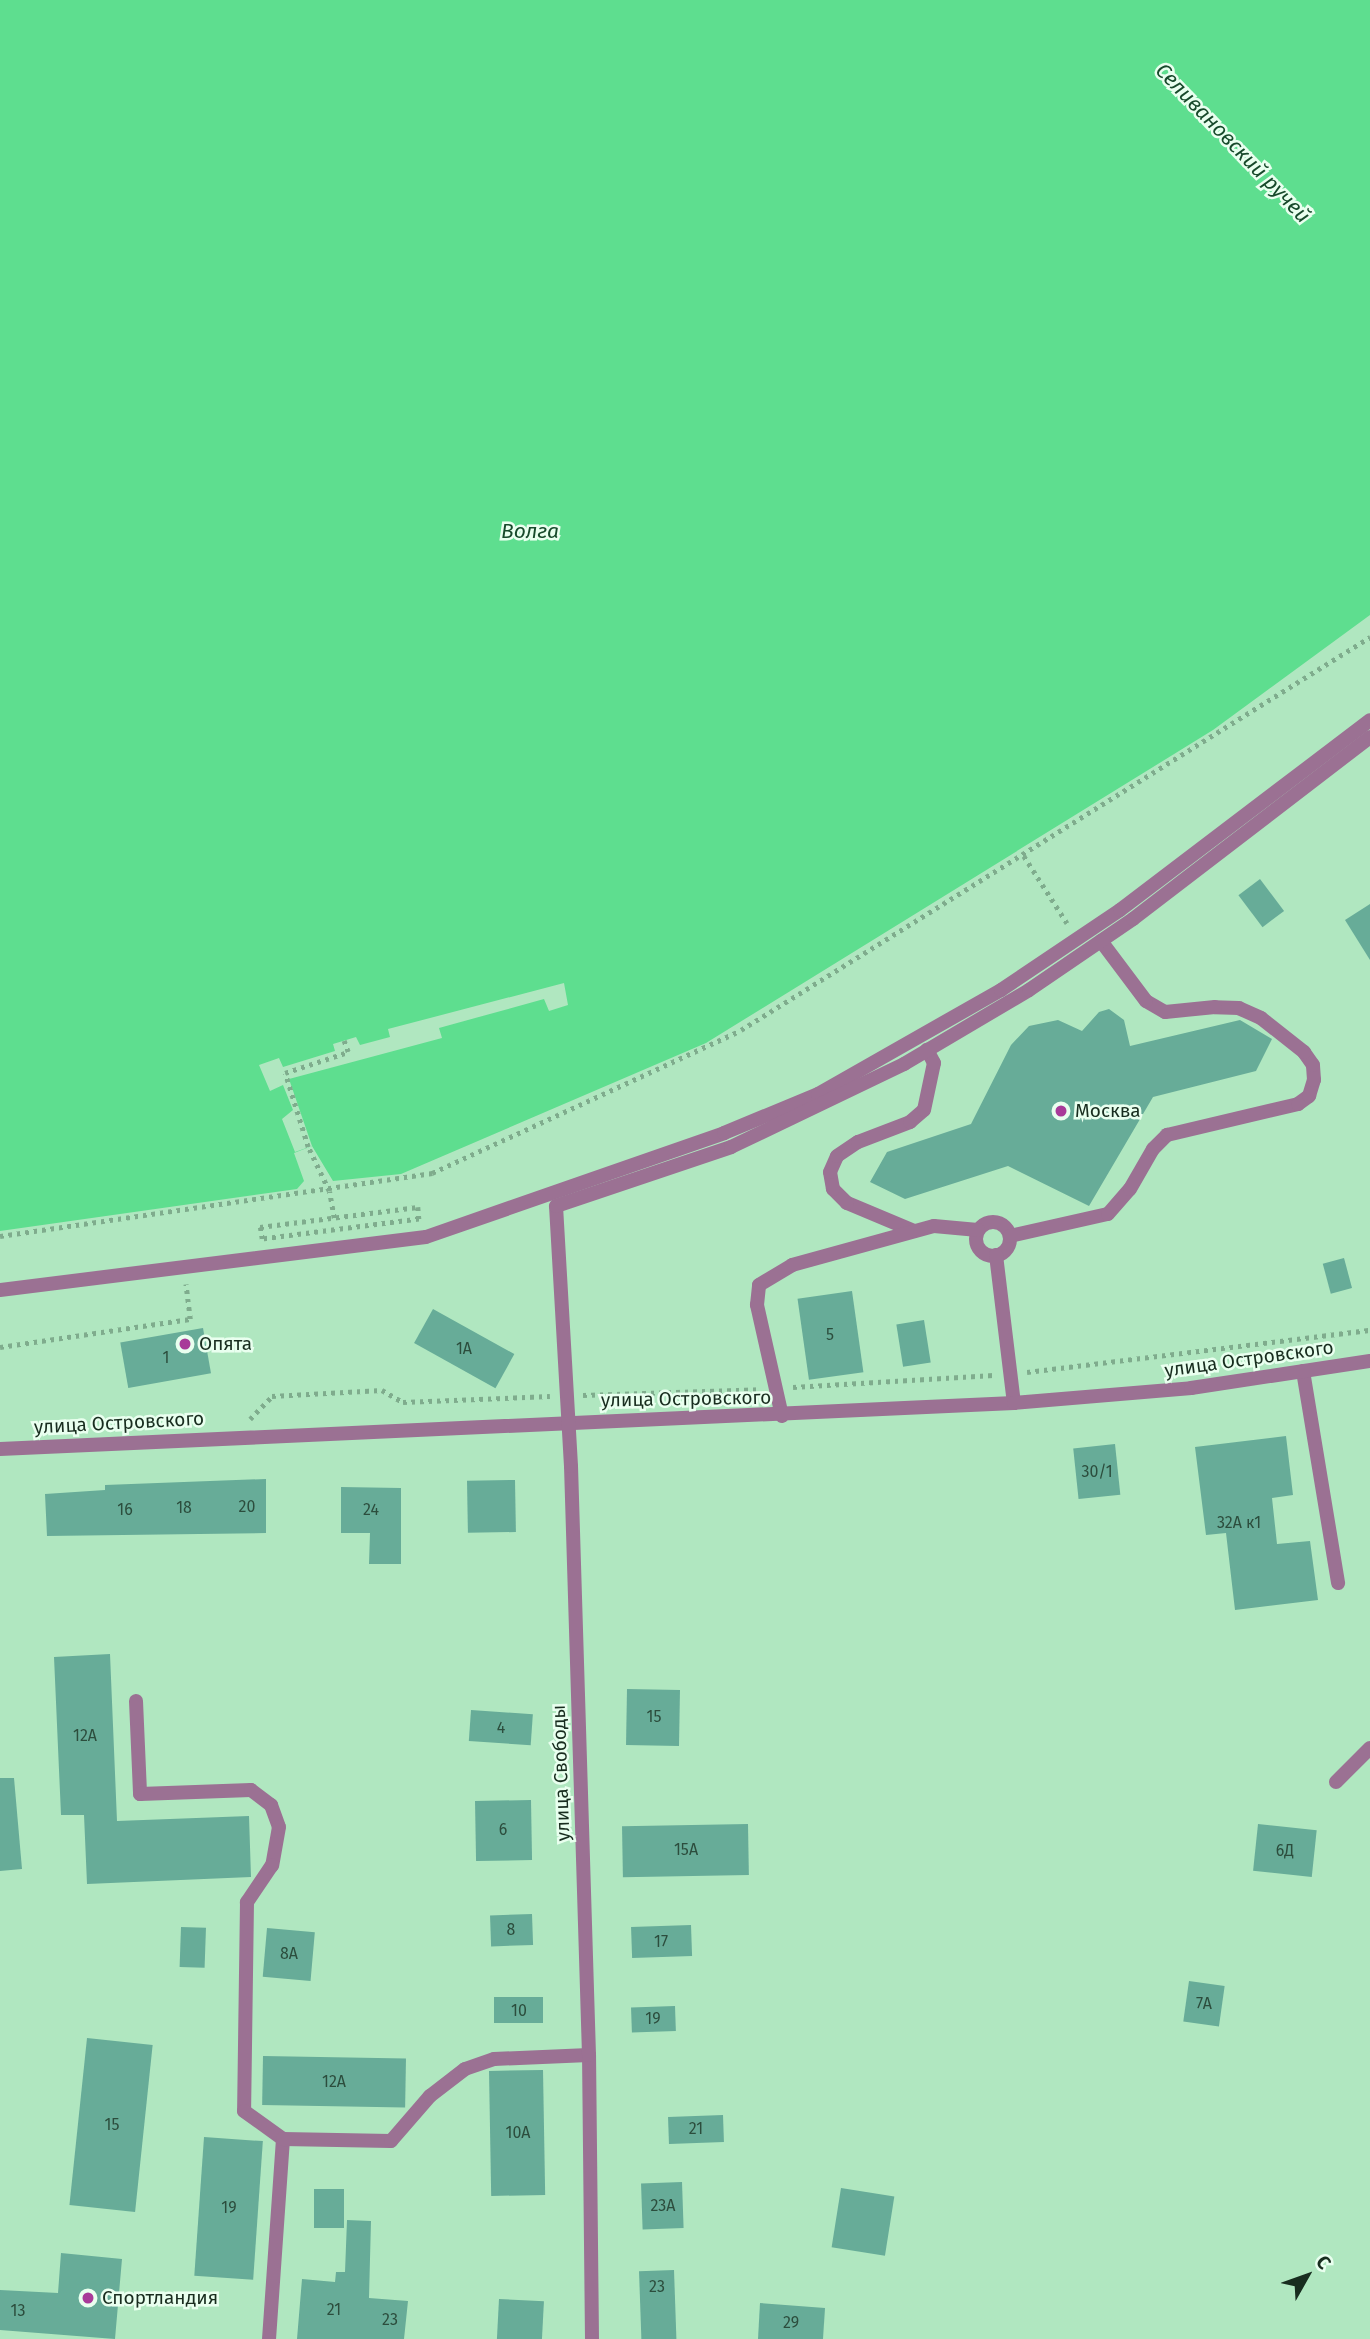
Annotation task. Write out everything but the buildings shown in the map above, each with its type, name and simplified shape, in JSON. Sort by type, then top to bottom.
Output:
[{"type":"street","points":[[0,1290],[426,1237],[724,1133],[818,1094],[1001,990],[1078,939],[1370,720]]},
{"type":"street","points":[[916,1231],[847,1203],[833,1189],[830,1172],[837,1156],[858,1142],[910,1122],[925,1111],[934,1063],[927,1050],[1101,941],[1370,737]]},
{"type":"street","points":[[1010,1236],[1108,1214],[1130,1189],[1153,1149],[1167,1135],[1298,1104],[1309,1096],[1314,1080],[1313,1065],[1304,1052],[1261,1018],[1239,1008],[1215,1007],[1166,1012],[1146,1001],[1101,941]]},
{"type":"street","name":"улица Свободы","points":[[592,2339],[589,2055],[568,1421],[556,1206],[731,1147],[824,1106],[927,1050]]},
{"type":"street","points":[[782,1416],[757,1305],[759,1285],[792,1265],[951,1224],[978,1230],[996,1222],[1010,1236]]},
{"type":"street","points":[[978,1230],[977,1246],[985,1254],[996,1255],[1007,1249],[1010,1236]]},
{"type":"street","points":[[996,1255],[1014,1403]]},
{"type":"street","name":"улица Островского","points":[[0,1449],[568,1421],[782,1416],[1014,1403],[1191,1388],[1370,1360]]},
{"type":"street","points":[[1303,1371],[1338,1583]]},
{"type":"street","points":[[136,1701],[140,1794],[251,1790],[271,1805],[279,1827],[272,1865],[247,1902],[244,2111],[283,2139],[391,2141],[430,2096],[465,2069],[494,2059],[589,2055]]},
{"type":"street","points":[[1336,1782],[1370,1748]]},
{"type":"street","points":[[269,2339],[283,2139]]},
{"type":"path","points":[[0,1236],[329,1191],[432,1173],[741,1030],[1024,856],[1370,637]]},
{"type":"path","points":[[1024,856],[1078,939]]},
{"type":"path","points":[[334,1217],[329,1191],[308,1147],[285,1073],[348,1052],[344,1041]]},
{"type":"path","points":[[262,1239],[260,1227],[334,1217],[418,1207],[419,1219]]},
{"type":"path","points":[[0,1347],[190,1319],[184,1266]]},
{"type":"path","points":[[250,1419],[272,1396],[382,1390],[403,1402],[776,1388],[1011,1373],[1370,1330]]},
{"type":"water","name":"Волга","points":[[0,0],[1370,0],[1370,615],[1213,730],[706,1043],[401,1174],[333,1181],[312,1146],[294,1153],[304,1181],[297,1189],[0,1231]]},
{"type":"pier","points":[[564,983],[568,1005],[549,1011],[544,999],[439,1028],[442,1038],[289,1079],[312,1146],[295,1152],[282,1119],[293,1110],[283,1085],[270,1091],[259,1065],[279,1058],[283,1067],[335,1051],[333,1044],[356,1037],[360,1045],[390,1037],[388,1029]]},
{"type":"place","name":"Москва","points":[[1061,1111]]},
{"type":"place","name":"Опята","points":[[185,1344]]},
{"type":"place","name":"Спортландия","points":[[88,2298]]},
{"type":"water label","name":"Селивановский ручей","points":[[1233,143]]}]
